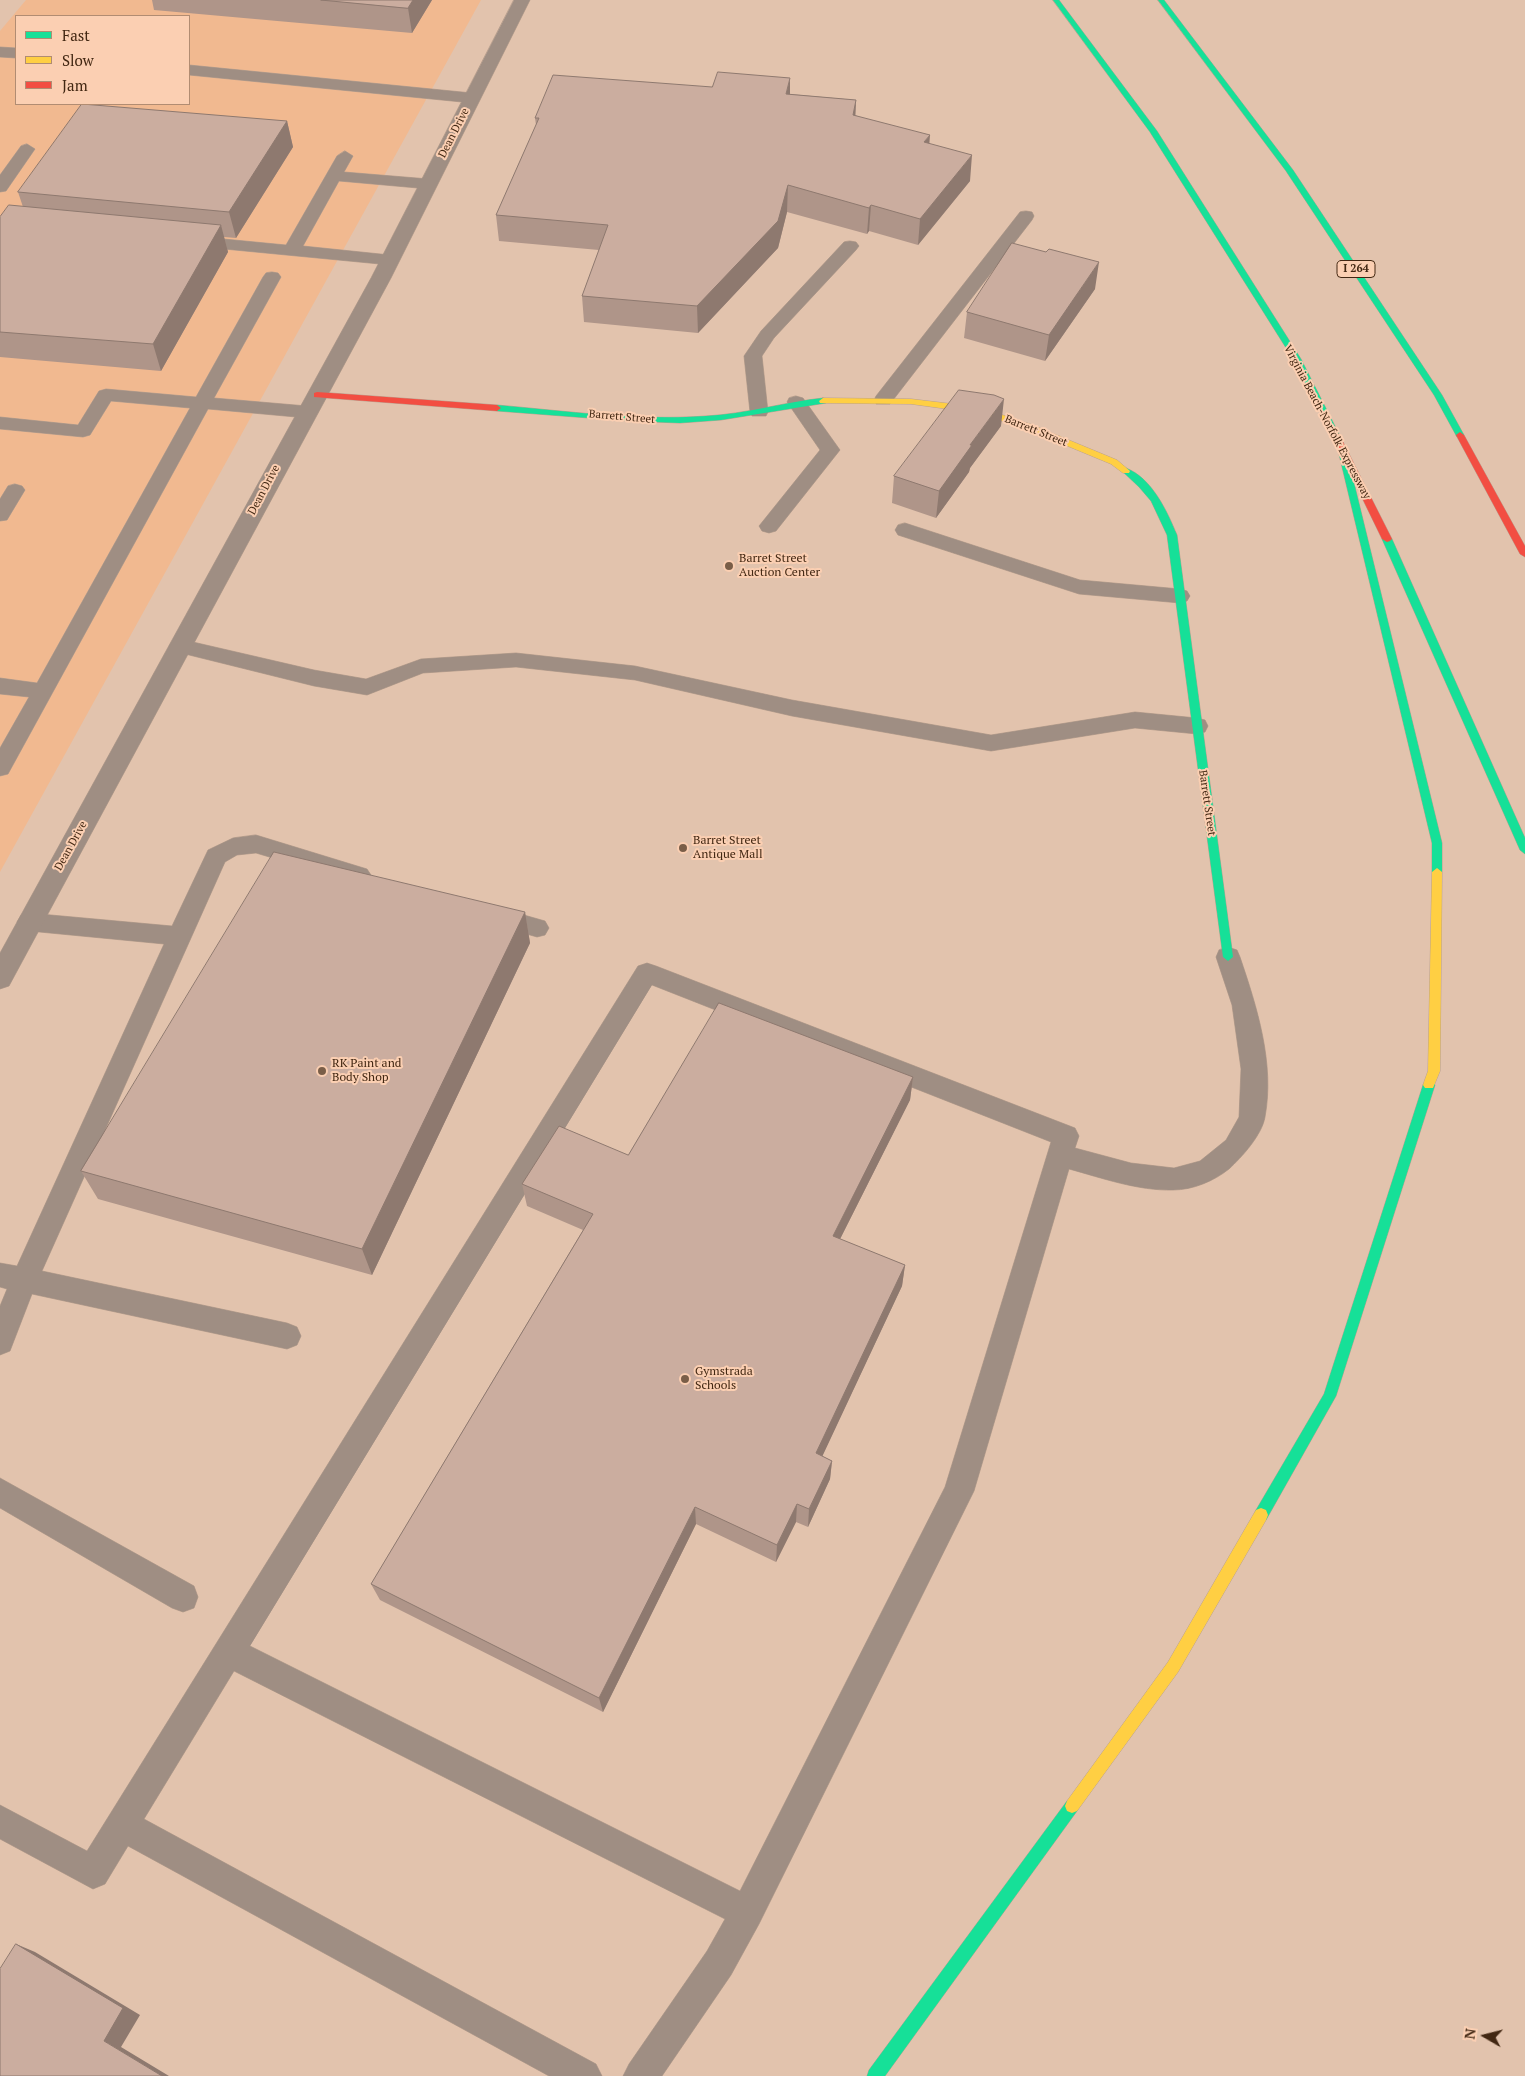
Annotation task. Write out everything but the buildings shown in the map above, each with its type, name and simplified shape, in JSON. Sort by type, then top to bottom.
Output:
[{"type":"main road","name":"Virginia Beach-Norfolk Expressway","points":[[1056,0],[1153,131],[1297,360],[1394,552],[1525,850]]},
{"type":"main road","name":"I 264","points":[[1161,0],[1290,170],[1383,310],[1438,395],[1525,554]]},
{"type":"main road","name":"Barrett Street","points":[[312,403],[656,420],[708,419],[759,412],[796,402],[855,399],[883,400],[961,408],[996,415],[1114,462],[1142,483],[1159,503],[1172,535],[1228,957]]},
{"type":"main road","points":[[876,2076],[1174,1667],[1330,1396],[1434,1071],[1437,843],[1342,446]]},
{"type":"street","name":"Dean Drive","points":[[0,978],[390,260],[522,0]]},
{"type":"lane","points":[[0,52],[15,54]]},
{"type":"lane","points":[[190,70],[472,98]]},
{"type":"lane","points":[[0,187],[27,149]]},
{"type":"lane","points":[[292,250],[345,156]]},
{"type":"lane","points":[[334,176],[429,184]]},
{"type":"lane","points":[[883,400],[1026,216]]},
{"type":"lane","points":[[175,239],[390,260]]},
{"type":"lane","points":[[759,412],[753,356],[767,335],[850,246]]},
{"type":"lane","points":[[0,768],[272,277]]},
{"type":"lane","points":[[0,423],[83,431],[106,395],[201,404],[312,403]]},
{"type":"lane","points":[[770,526],[830,450],[796,402]]},
{"type":"lane","points":[[0,515],[15,490]]},
{"type":"lane","points":[[905,530],[1079,587],[1180,596]]},
{"type":"lane","points":[[180,646],[314,678],[368,687],[421,666],[516,660],[635,673],[792,708],[991,743],[1135,720],[1197,726]]},
{"type":"lane","points":[[0,686],[43,691]]},
{"type":"lane","points":[[0,1342],[12,1278],[180,936],[216,856],[233,847],[256,844],[378,880]]},
{"type":"lane","points":[[472,908],[537,928]]},
{"type":"lane","points":[[29,922],[180,936]]},
{"type":"lane","points":[[1060,1155],[1131,1174],[1174,1179],[1207,1172],[1235,1148],[1252,1118],[1254,1068],[1244,1005],[1228,957]]},
{"type":"lane","points":[[0,1821],[93,1872],[647,974],[1066,1136],[959,1491],[747,1912],[719,1963],[641,2076]]},
{"type":"lane","points":[[12,1278],[287,1336]]},
{"type":"lane","points":[[0,1492],[184,1597]]},
{"type":"lane","points":[[229,1652],[747,1912]]},
{"type":"lane","points":[[122,1825],[584,2076]]},
{"type":"shaded area","points":[[26,0],[481,0],[0,872],[0,31]]},
{"type":"traffic: fast","points":[[1056,0],[1153,131],[1297,359],[1335,434]]},
{"type":"traffic: fast","points":[[1161,0],[1289,170],[1438,395],[1460,435]]},
{"type":"traffic: fast","points":[[497,408],[628,419],[680,420],[721,418],[794,404],[823,401]]},
{"type":"traffic: fast","points":[[1341,446],[1437,843],[1437,872]]},
{"type":"traffic: fast","points":[[1126,471],[1149,492],[1172,535],[1228,957]]},
{"type":"traffic: fast","points":[[1387,539],[1525,850]]},
{"type":"traffic: fast","points":[[1261,1515],[1330,1396],[1429,1085]]},
{"type":"traffic: fast","points":[[875,2076],[1072,1806]]},
{"type":"traffic: slow","points":[[823,401],[911,401],[978,410],[1012,420],[1114,462],[1126,471]]},
{"type":"traffic: slow","points":[[1429,1085],[1434,1071],[1437,872]]},
{"type":"traffic: slow","points":[[1072,1806],[1173,1667],[1261,1515]]},
{"type":"traffic: jam","points":[[317,395],[497,408]]},
{"type":"traffic: jam","points":[[1335,434],[1387,539]]},
{"type":"traffic: jam","points":[[1460,435],[1525,554]]},
{"type":"place","name":"Barret Street Auction Center","points":[[729,566]]},
{"type":"place","name":"Barret Street Antique Mall","points":[[683,848]]},
{"type":"place","name":"RK Paint and Body Shop","points":[[322,1071]]},
{"type":"place","name":"Gymstrada Schools","points":[[685,1379]]}]
